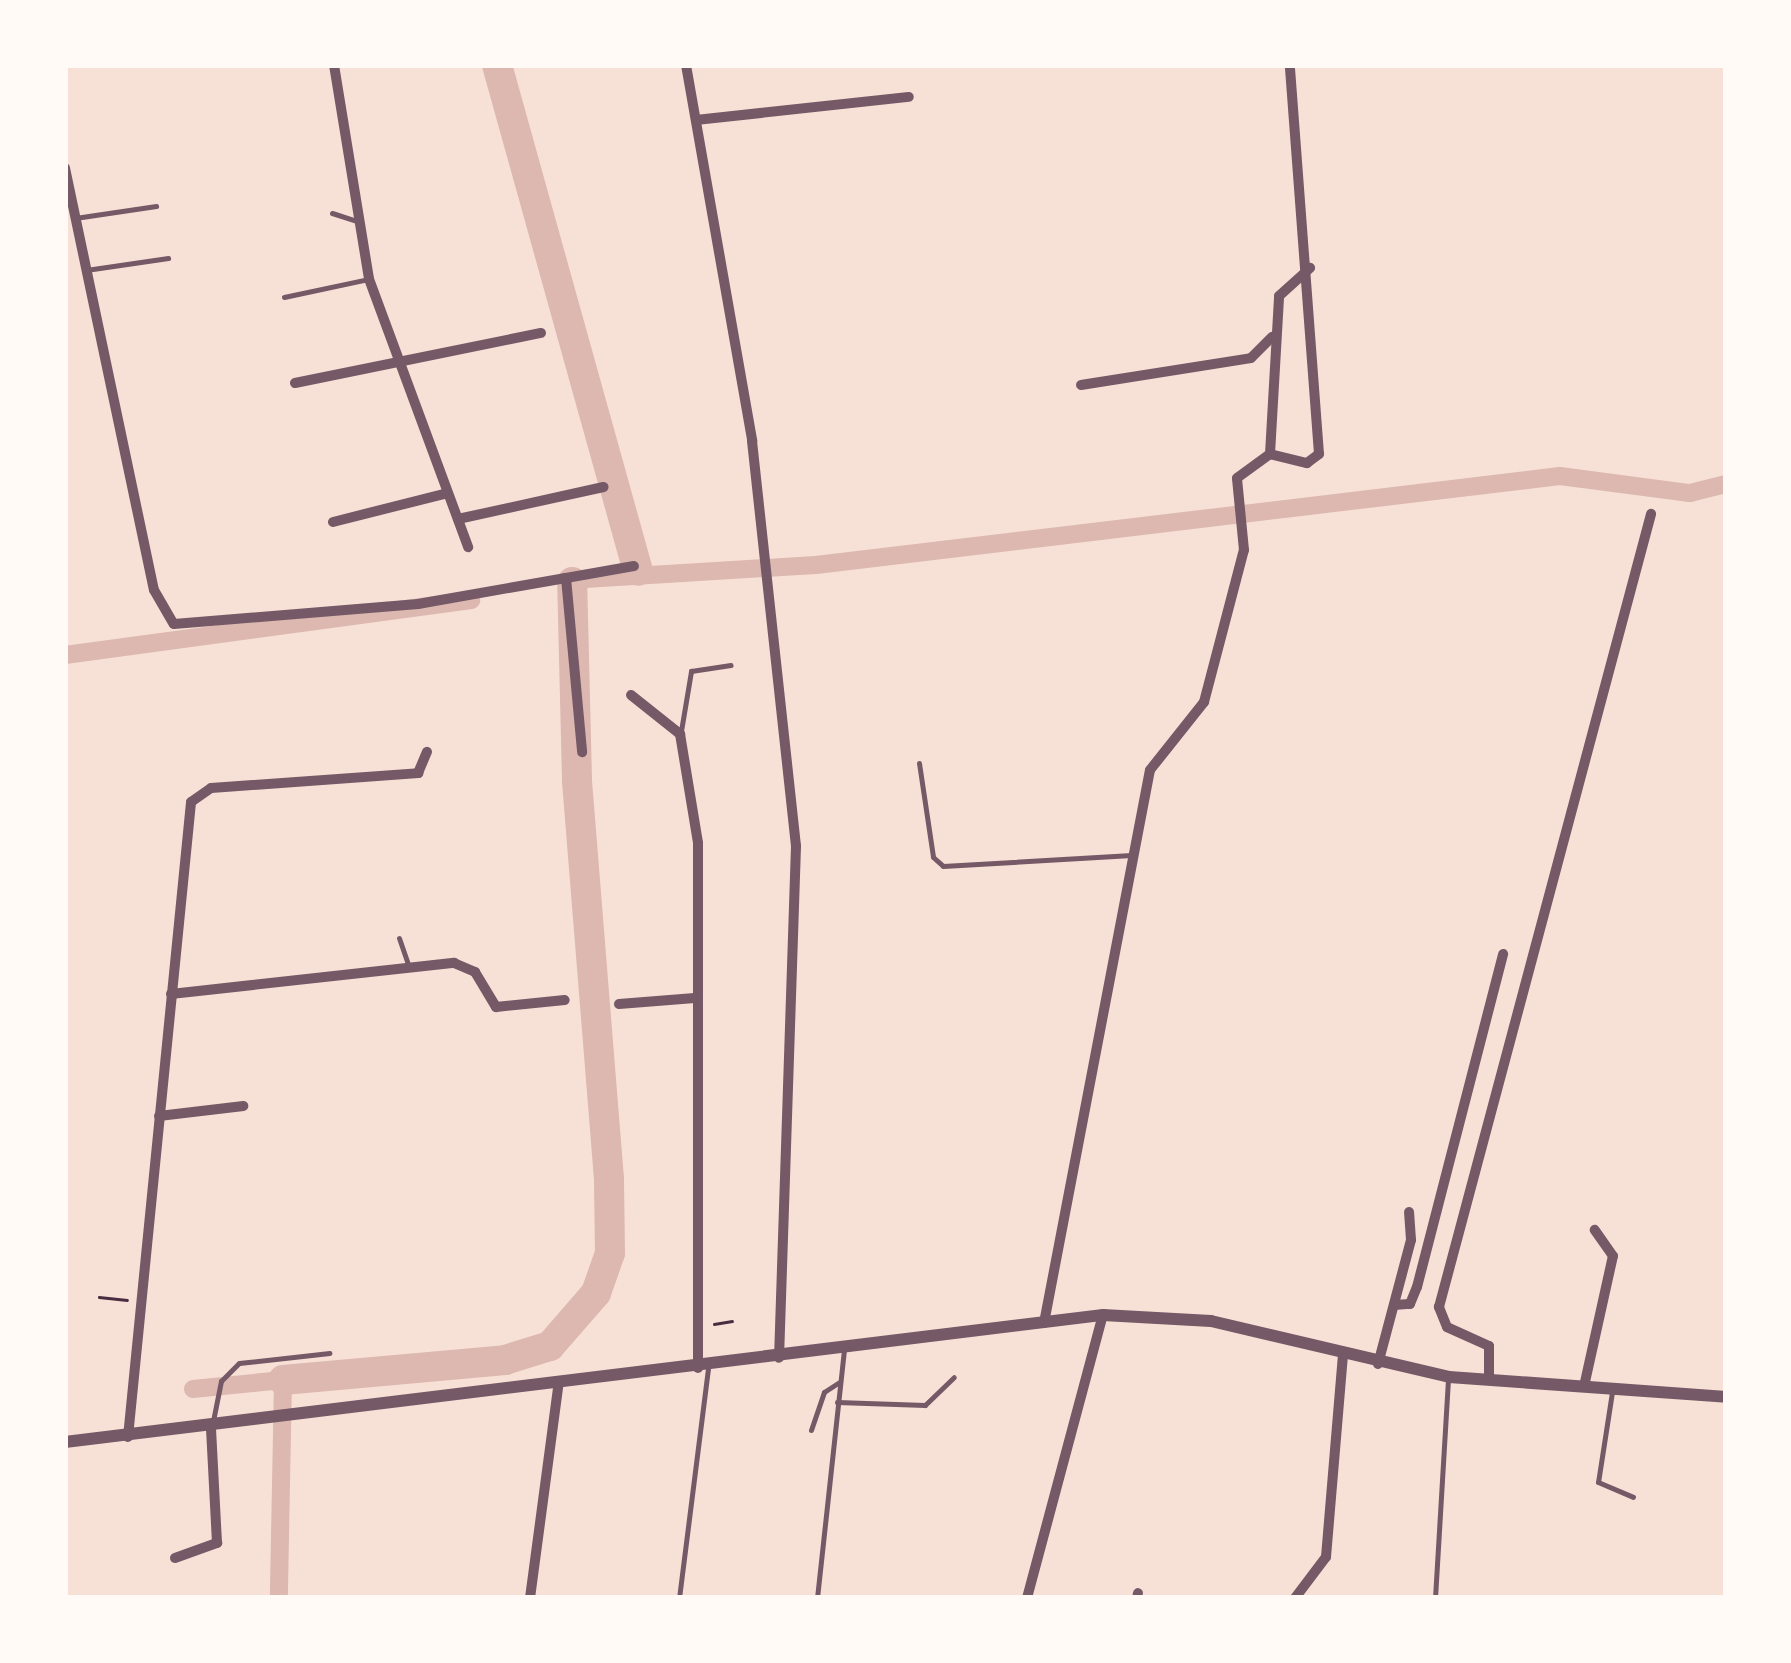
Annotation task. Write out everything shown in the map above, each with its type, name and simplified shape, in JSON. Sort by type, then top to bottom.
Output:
[{"type":"street","points":[[334,65],[369,279],[444,494],[468,547]]},
{"type":"street","points":[[686,65],[763,550],[796,846],[778,1358]]},
{"type":"street","points":[[1270,454],[1307,463],[1318,454],[1310,268],[1290,65]]},
{"type":"street","points":[[696,120],[910,97]]},
{"type":"street","points":[[65,168],[154,590],[174,624],[418,604],[634,566]]},
{"type":"street","points":[[1270,454],[1272,337],[1279,296],[1310,268]]},
{"type":"street","points":[[296,383],[541,333]]},
{"type":"street","points":[[1081,384],[1251,358],[1272,337]]},
{"type":"street","points":[[1044,1324],[1155,758],[1204,702],[1246,533],[1236,496],[1238,478],[1270,454]]},
{"type":"street","points":[[458,519],[604,487]]},
{"type":"street","points":[[333,522],[444,494]]},
{"type":"street","points":[[1489,1377],[1490,1346],[1447,1326],[1439,1308],[1651,514]]},
{"type":"street","points":[[566,580],[582,752]]},
{"type":"street","points":[[631,695],[680,734],[698,844],[697,1326],[703,1368]]},
{"type":"street","points":[[128,1437],[171,994],[196,791],[418,774],[427,752]]},
{"type":"street","points":[[1394,1305],[1410,1304],[1417,1287],[1503,954]]},
{"type":"street","points":[[171,994],[465,963],[496,1007],[565,1000]]},
{"type":"street","points":[[620,1004],[695,998]]},
{"type":"street","points":[[159,1116],[244,1106]]},
{"type":"street","points":[[1378,1365],[1394,1305],[1408,1212]]},
{"type":"street","points":[[1585,1382],[1612,1256],[1595,1230]]},
{"type":"street","points":[[1027,1598],[1103,1315]]},
{"type":"street","points":[[65,1442],[281,1423],[1103,1315],[1180,1316],[1378,1365],[1448,1378],[1585,1382],[1726,1397]]},
{"type":"street","points":[[1295,1598],[1326,1557],[1343,1355]]},
{"type":"street","points":[[530,1598],[558,1388]]},
{"type":"street","points":[[175,1558],[217,1543],[212,1429]]},
{"type":"lane","points":[[74,218],[156,206]]},
{"type":"lane","points":[[332,213],[361,221]]},
{"type":"lane","points":[[85,270],[168,258]]},
{"type":"lane","points":[[284,296],[369,279]]},
{"type":"lane","points":[[680,734],[692,672],[732,665]]},
{"type":"lane","points":[[919,764],[933,857],[943,866],[1133,855]]},
{"type":"lane","points":[[399,938],[409,968]]},
{"type":"lane","points":[[817,1598],[844,1350]]},
{"type":"lane","points":[[212,1429],[227,1371],[329,1352]]},
{"type":"lane","points":[[679,1598],[703,1368]]},
{"type":"lane","points":[[837,1402],[937,1402],[954,1376]]},
{"type":"lane","points":[[1435,1598],[1448,1378]]},
{"type":"lane","points":[[811,1430],[824,1392],[840,1383]]},
{"type":"lane","points":[[1613,1384],[1598,1482],[1633,1497]]},
{"type":"path","points":[[99,1297],[141,1301]]},
{"type":"path","points":[[697,1326],[732,1321]]},
{"type":"waterway","points":[[497,65],[638,571]]},
{"type":"waterway","points":[[585,579],[816,565],[1560,476],[1690,493],[1726,484]]},
{"type":"waterway","points":[[283,1380],[505,1360],[550,1346],[596,1293],[610,1253],[609,1179],[577,780],[572,582]]},
{"type":"waterway","points":[[65,655],[471,600]]},
{"type":"waterway","points":[[193,1389],[283,1380],[279,1598]]}]
